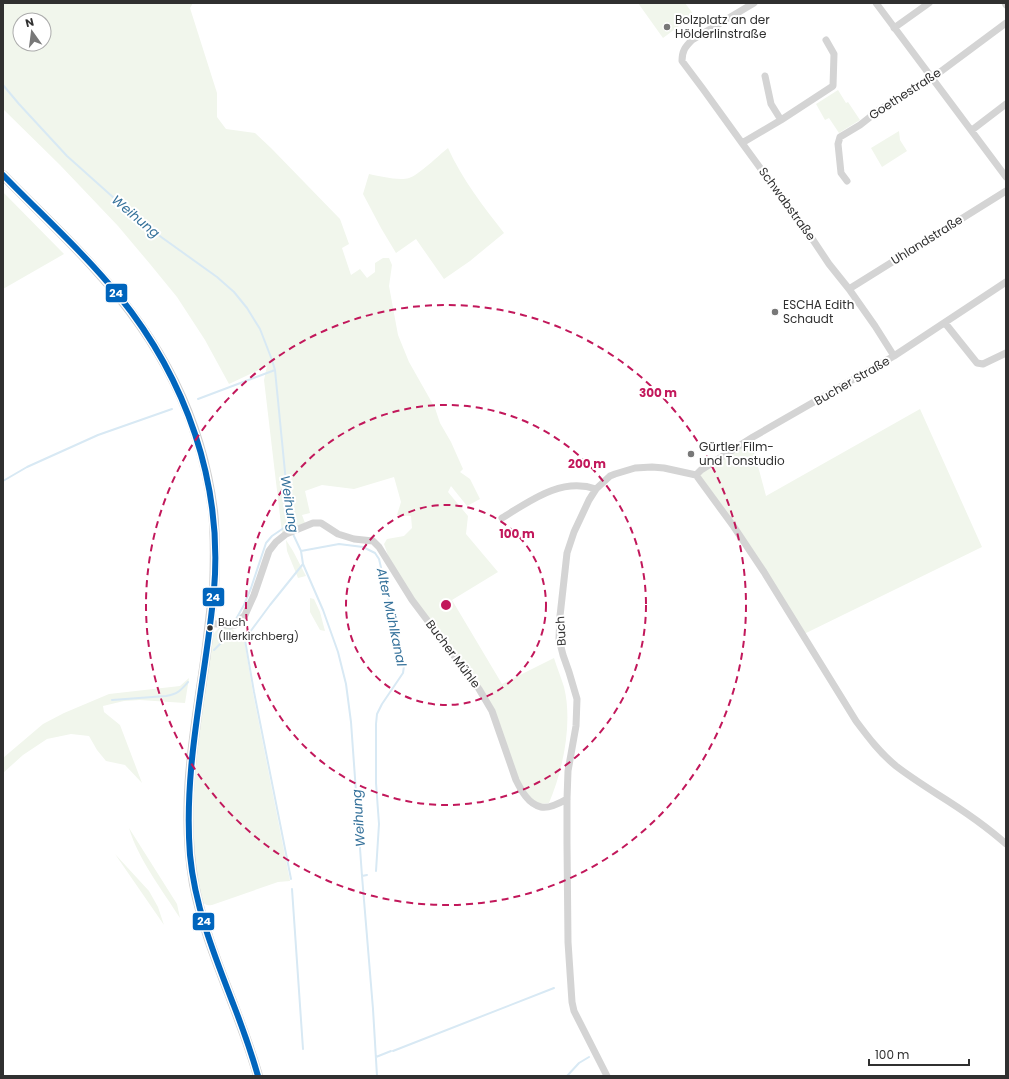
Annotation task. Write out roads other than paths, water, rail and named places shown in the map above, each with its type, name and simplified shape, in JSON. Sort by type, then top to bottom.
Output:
[{"type":"street","name":"Schwabstraße","points":[[754,3],[692,40],[682,52],[682,61],[829,264],[849,289],[894,356]]},
{"type":"street","points":[[876,3],[1006,176]]},
{"type":"street","points":[[894,28],[929,3]]},
{"type":"street","name":"Goethestraße","points":[[847,180],[841,173],[838,144],[840,137],[860,125],[879,110],[932,78],[1006,23]]},
{"type":"street","points":[[742,143],[833,86],[834,54],[826,40]]},
{"type":"street","points":[[765,76],[771,104],[780,120]]},
{"type":"street","points":[[972,130],[1006,104]]},
{"type":"street","points":[[3,175],[96,270],[118,296],[153,343],[179,392],[194,428],[202,455],[213,512],[215,563],[214,590],[191,758],[188,796],[188,824],[191,860],[194,885],[211,948],[258,1076]]},
{"type":"street","name":"Uhlandstraße","points":[[849,289],[1006,191]]},
{"type":"street","name":"Bucher Straße","points":[[696,475],[701,470],[753,437],[894,356],[1006,282]]},
{"type":"street","points":[[945,323],[977,363],[983,364],[1006,353]]},
{"type":"street","name":"Buch","points":[[567,799],[568,777],[576,726],[577,699],[559,639],[560,616],[569,545],[586,506],[596,489],[610,476],[635,468],[652,467],[696,475]]},
{"type":"street","points":[[696,475],[734,527],[764,572],[856,721],[880,751],[896,766],[993,832],[1006,844]]},
{"type":"street","points":[[502,518],[551,490],[569,486],[589,487],[596,489]]},
{"type":"street","name":"Bucher Mühle","points":[[209,623],[235,625],[245,616],[269,551],[276,542],[286,534],[313,523],[321,523],[338,534],[354,539],[373,541],[379,546],[412,600],[479,689],[492,711],[516,780],[521,790],[535,805],[541,808],[550,807],[567,799]]},
{"type":"street","points":[[567,799],[568,934],[572,1002],[574,1011],[608,1076]]},
{"type":"waterway","name":"Weihung","points":[[3,85],[67,156],[143,224],[217,277],[234,292],[247,308],[260,329],[275,370],[289,513],[292,529]]},
{"type":"waterway","points":[[198,399],[275,370]]},
{"type":"waterway","points":[[3,481],[27,467],[98,435],[172,409]]},
{"type":"waterway","points":[[236,619],[251,588],[266,543],[272,536],[291,523]]},
{"type":"waterway","name":"Weihung","points":[[293,534],[301,551],[303,564],[323,610],[338,652],[346,684],[351,722],[377,1076]]},
{"type":"waterway","name":"Alter Mühlkanal","points":[[301,551],[339,544],[363,547],[375,553],[379,559],[404,666],[403,673],[377,714],[376,783],[379,824],[376,871]]},
{"type":"waterway","points":[[247,636],[303,564]]},
{"type":"waterway","points":[[214,650],[224,640],[230,630]]},
{"type":"waterway","points":[[245,640],[291,879]]},
{"type":"waterway","points":[[112,700],[166,696],[179,691],[188,682]]},
{"type":"waterway","name":"Weihung","points":[[362,876],[367,875]]},
{"type":"waterway","points":[[292,889],[303,1049]]},
{"type":"waterway","points":[[393,1051],[554,988]]},
{"type":"waterway","points":[[376,1057],[391,1051]]},
{"type":"waterway","points":[[567,1076],[579,1063],[589,1057]]},
{"type":"place","name":"Bolzplatz an der Hölderlinstraße","points":[[667,27]]},
{"type":"place","name":"ESCHA Edith Schaudt","points":[[775,312]]},
{"type":"place","name":"Gürtler Film- und Tonstudio","points":[[691,454]]},
{"type":"place","name":"Buch (Illerkirchberg)","points":[[210,628]]}]
